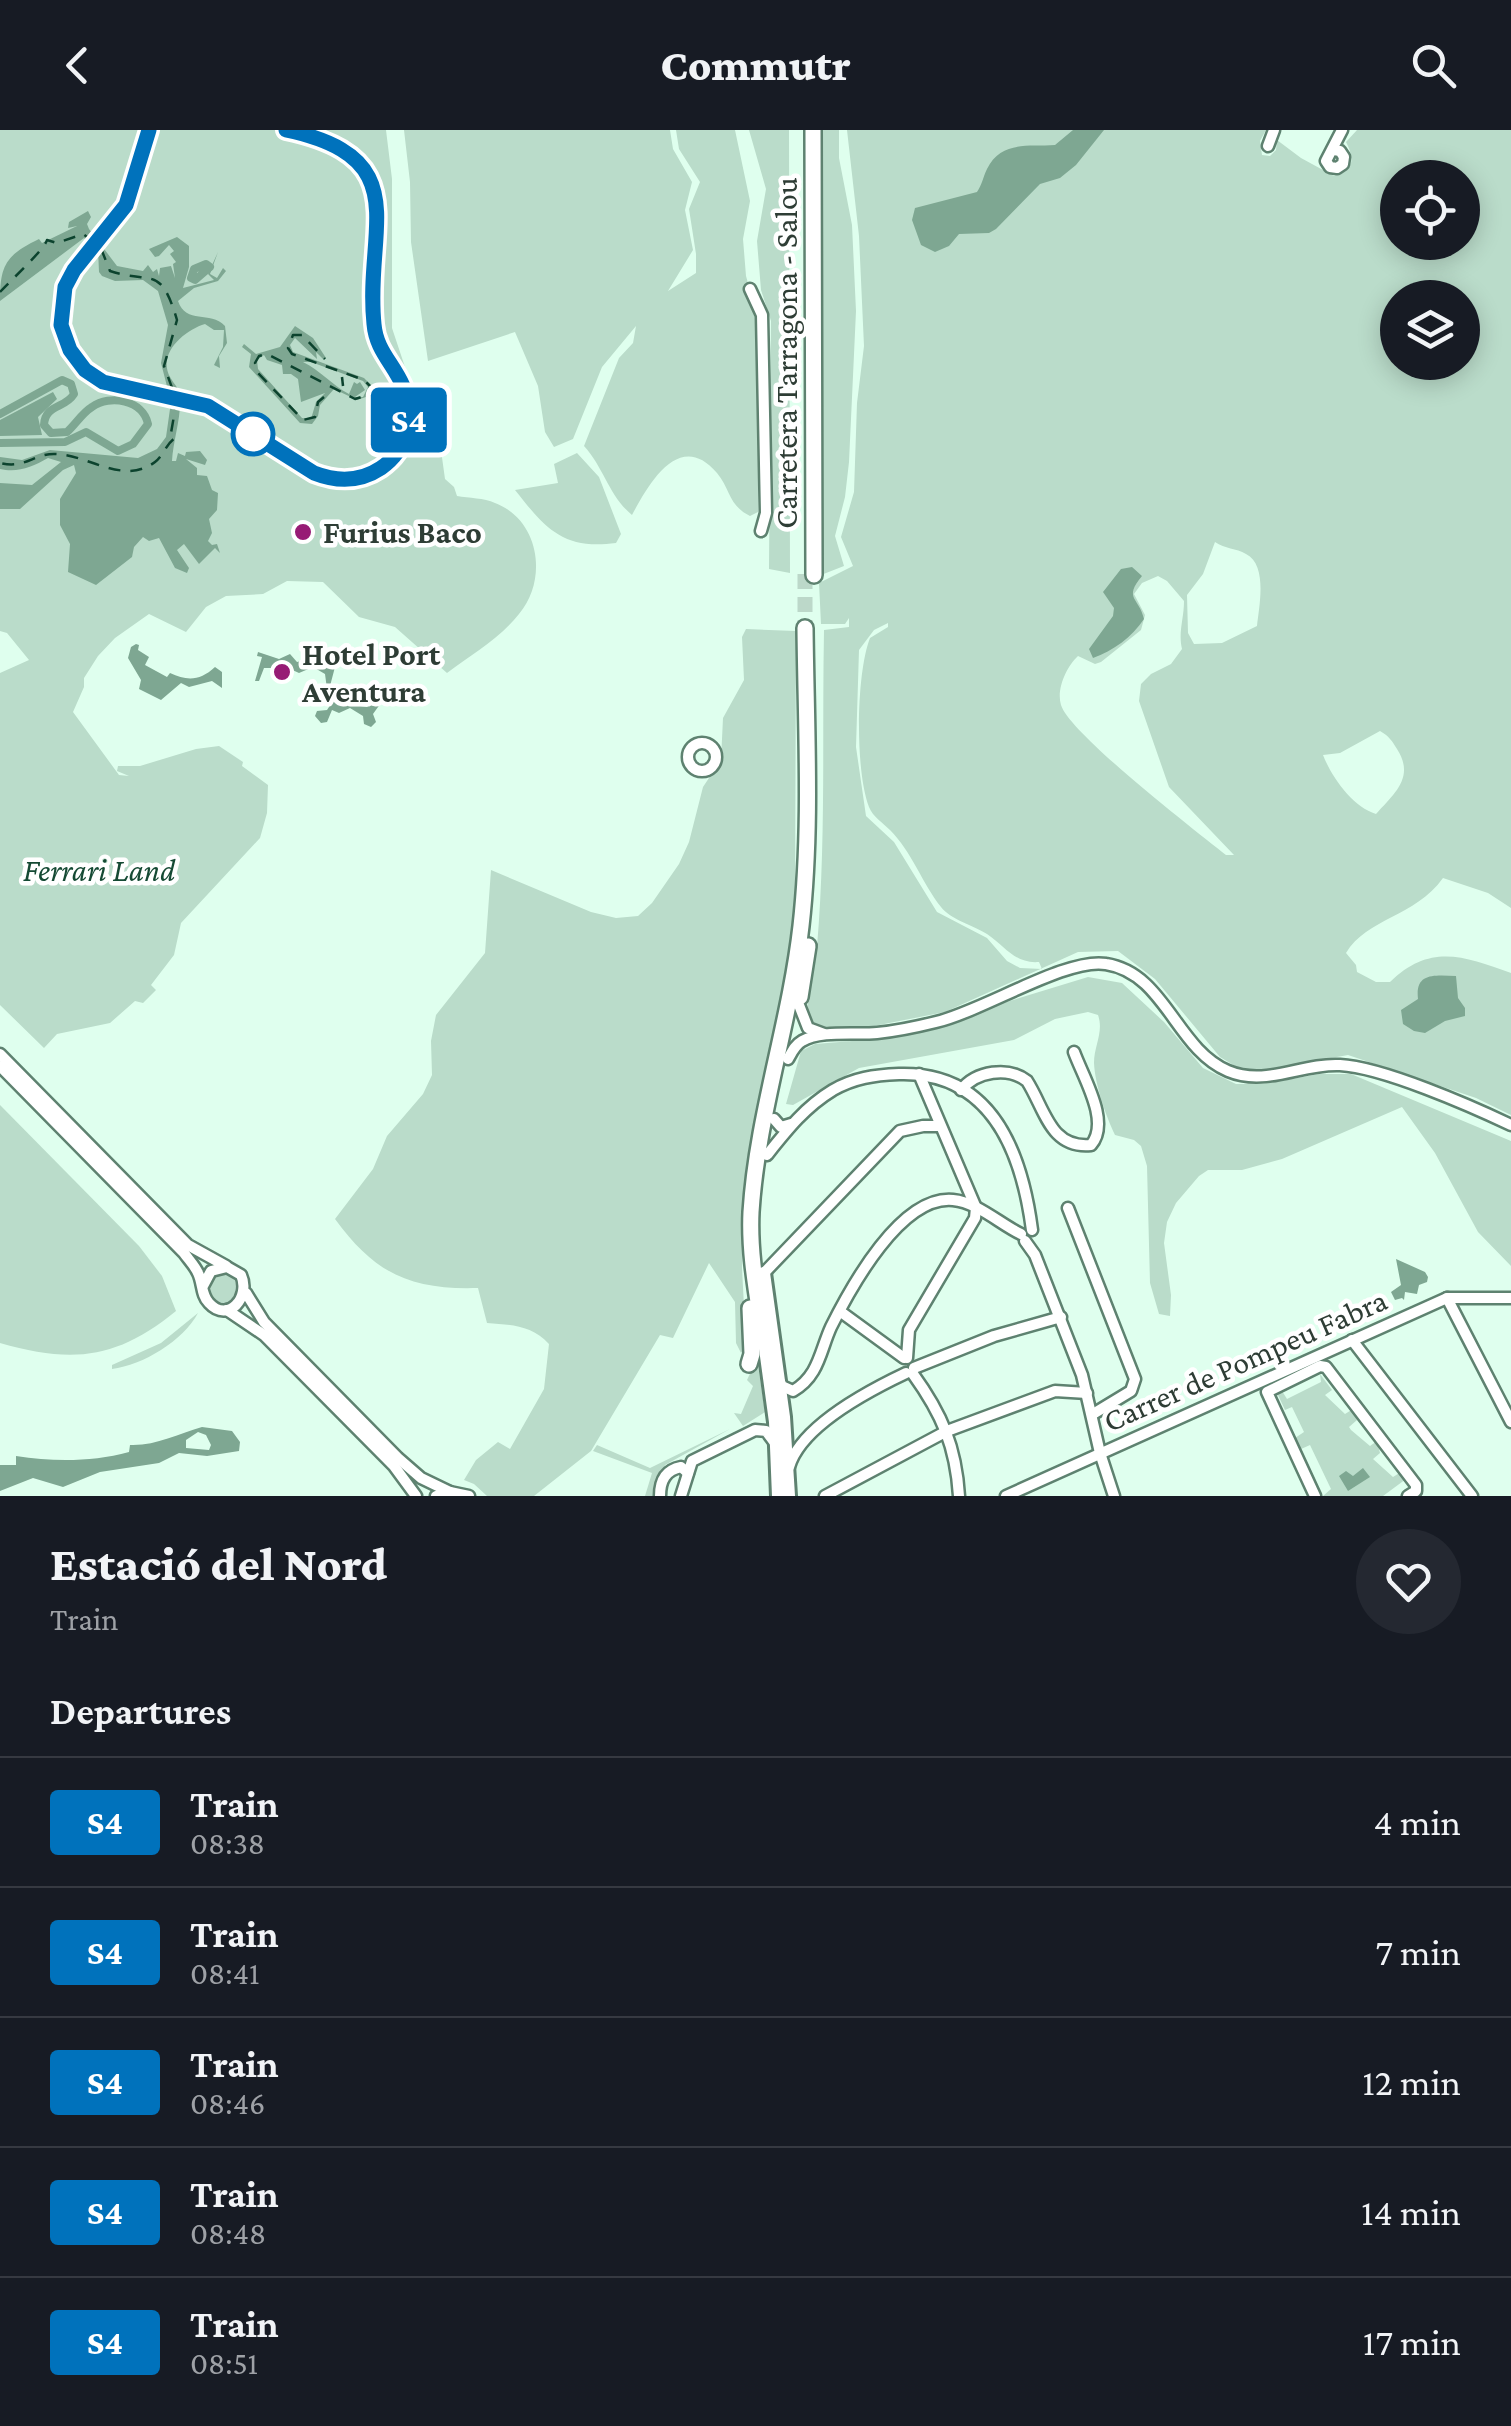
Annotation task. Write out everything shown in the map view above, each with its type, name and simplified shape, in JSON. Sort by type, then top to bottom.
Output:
[{"type":"highway","name":"Carretera Tarragona - Salou","points":[[803,130],[810,574],[813,130]]},
{"type":"highway","points":[[749,1364],[752,1354],[747,1238],[760,1139],[801,926],[810,628],[815,843],[809,941],[767,1155],[761,1232],[764,1272]]},
{"type":"highway","points":[[751,1214],[762,1334]]},
{"type":"main road","points":[[764,1272],[792,1496]]},
{"type":"main road","points":[[762,1334],[777,1446],[778,1496]]},
{"type":"street","points":[[1268,146],[1274,130]]},
{"type":"street","points":[[1334,150],[1342,130]]},
{"type":"street","points":[[750,289],[762,316],[766,513],[762,531]]},
{"type":"street","points":[[788,1058],[806,1039],[906,1029],[956,1018],[1076,965],[1102,962],[1142,980],[1194,1047],[1225,1070],[1267,1077],[1326,1066],[1350,1066],[1449,1099],[1511,1125]]},
{"type":"street","points":[[799,1005],[808,1028],[840,1036]]},
{"type":"street","points":[[961,1090],[965,1083],[988,1074],[1020,1075],[1060,1139],[1091,1146],[1098,1136],[1098,1119],[1074,1052]]},
{"type":"street","points":[[0,1054],[188,1245],[241,1275],[245,1292],[259,1316],[398,1458],[421,1478],[469,1496]]},
{"type":"street","points":[[0,1066],[184,1253],[210,1304],[244,1318],[264,1335],[394,1466],[416,1496]]},
{"type":"street","points":[[909,1366],[909,1330],[976,1218],[976,1208],[920,1074]]},
{"type":"street","points":[[767,1155],[792,1124],[822,1097],[866,1076],[920,1074],[939,1078],[987,1109],[1008,1138],[1024,1176],[1028,1232],[1088,1393],[1100,1453],[1114,1496]]},
{"type":"street","points":[[774,1119],[782,1127],[792,1124]]},
{"type":"street","points":[[764,1272],[900,1131],[940,1126]]},
{"type":"street","points":[[778,1379],[782,1386],[794,1391],[815,1372],[831,1327],[887,1236],[902,1220],[942,1200],[957,1200],[1028,1232]]},
{"type":"street","points":[[1068,1208],[1134,1378],[1131,1390],[1093,1414]]},
{"type":"street","points":[[203,1286],[211,1271],[227,1267]]},
{"type":"street","points":[[226,1310],[240,1302],[245,1292]]},
{"type":"street","points":[[1446,1298],[1511,1422]]},
{"type":"street","name":"Carrer de Pompeu Fabra","points":[[1006,1496],[1264,1386],[1318,1356],[1446,1298],[1511,1298]]},
{"type":"street","points":[[840,1312],[909,1366],[946,1430],[956,1458],[959,1496]]},
{"type":"street","points":[[789,1472],[801,1440],[909,1366],[1061,1316]]},
{"type":"street","points":[[1352,1340],[1472,1496]]},
{"type":"street","points":[[1318,1356],[1416,1485],[1416,1491],[1408,1496]]},
{"type":"street","points":[[1315,1496],[1264,1386],[1326,1366]]},
{"type":"street","points":[[824,1496],[946,1430],[1056,1391],[1088,1393]]},
{"type":"street","points":[[680,1496],[692,1461],[755,1430],[771,1435],[777,1446]]},
{"type":"street","points":[[660,1496],[662,1479],[671,1469],[682,1467],[688,1473]]},
{"type":"street","points":[[436,1496],[450,1492]]},
{"type":"green space","name":"Ferrari Land","points":[[0,130],[386,130],[392,179],[392,328],[411,385],[440,443],[445,479],[457,496],[491,501],[510,511],[530,537],[536,568],[534,585],[519,614],[447,673],[395,627],[359,617],[323,582],[287,581],[263,594],[226,596],[206,607],[186,632],[149,614],[115,638],[84,678],[73,712],[119,775],[129,776],[117,771],[118,766],[140,766],[219,746],[268,785],[267,813],[260,838],[181,923],[174,955],[151,985],[156,990],[143,1003],[135,1001],[110,1023],[57,1034],[44,1048],[0,1005],[0,673],[29,660],[7,633],[0,631]]},
{"type":"green space","points":[[404,130],[670,130],[673,149],[692,182],[685,210],[693,250],[668,291],[696,273],[689,209],[700,182],[679,149],[676,130],[735,130],[750,201],[743,239],[746,276],[759,322],[758,512],[750,516],[743,512],[717,473],[690,456],[678,459],[657,476],[632,515],[618,499],[584,446],[619,358],[633,343],[636,326],[602,367],[573,439],[554,447],[545,432],[538,386],[515,332],[428,361],[411,242]]},
{"type":"green space","points":[[749,130],[789,130],[790,573],[769,569],[771,321],[761,290],[757,241],[766,189]]},
{"type":"green space","points":[[819,130],[839,130],[839,158],[852,225],[856,311],[849,462],[835,536],[844,566],[821,575]]},
{"type":"green space","points":[[847,130],[1266,130],[1260,141],[1262,155],[1270,156],[1276,150],[1277,140],[1334,176],[1349,168],[1351,154],[1346,142],[1357,130],[1511,130],[1511,908],[1488,893],[1443,878],[1419,901],[1366,932],[1346,953],[1357,972],[1376,982],[1390,982],[1419,962],[1448,956],[1511,973],[1511,1115],[1476,1098],[1348,1055],[1270,1069],[1240,1069],[1220,1057],[1155,979],[1118,951],[1078,952],[1042,968],[1039,962],[1017,957],[987,934],[945,911],[898,839],[875,817],[864,791],[859,747],[865,654],[870,638],[888,627],[888,623],[874,630],[859,650],[856,747],[866,816],[894,842],[937,912],[987,938],[1007,961],[1020,968],[1040,969],[945,1012],[874,1026],[825,1029],[811,1022],[808,994],[817,947],[822,868],[824,630],[849,627],[849,618],[845,624],[821,624],[819,583],[853,566],[841,537],[854,492],[857,403],[864,346],[859,236]],"holes":[[[1215,542],[1253,559],[1260,577],[1257,626],[1222,643],[1194,644],[1188,633],[1187,595],[1203,574]],[[1158,576],[1184,601],[1182,649],[1171,664],[1141,684],[1139,701],[1169,787],[1234,855],[1226,855],[1136,782],[1086,737],[1061,705],[1064,678],[1078,656],[1095,664],[1101,662],[1141,630],[1145,615],[1134,594],[1142,583]],[[1380,731],[1397,749],[1403,776],[1396,792],[1376,814],[1344,790],[1323,755],[1340,753]]]},
{"type":"green space","points":[[577,453],[599,477],[621,534],[616,543],[582,543],[557,534],[515,490],[558,483],[554,464]]},
{"type":"green space","points":[[746,629],[796,631],[795,909],[785,985],[746,1181],[742,1268],[746,1345],[741,1353],[736,1343],[735,1302],[709,1263],[673,1338],[660,1335],[591,1451],[534,1496],[487,1496],[464,1480],[476,1460],[498,1442],[510,1449],[544,1389],[549,1344],[528,1330],[487,1323],[478,1288],[414,1282],[380,1266],[335,1219],[373,1169],[387,1136],[423,1094],[432,1075],[431,1041],[436,1015],[485,953],[491,870],[591,912],[616,918],[638,916],[652,903],[679,864],[689,842],[703,787],[721,760],[723,718],[744,680],[742,637]]},
{"type":"green space","points":[[1088,977],[1122,983],[1164,1022],[1203,1068],[1236,1084],[1351,1074],[1511,1141],[1511,1266],[1478,1232],[1435,1153],[1402,1107],[1282,1159],[1242,1170],[1208,1170],[1199,1176],[1176,1203],[1167,1222],[1164,1243],[1170,1316],[1159,1314],[1150,1283],[1147,1166],[1141,1146],[1115,1135],[1108,1119],[1094,1063],[1100,1021],[1098,1015],[1088,1012],[1055,1019],[1014,1040],[859,1068],[793,1105],[786,1104],[801,1051],[815,1044],[889,1038]]},
{"type":"green space","points":[[0,1105],[139,1246],[162,1276],[176,1311],[134,1339],[93,1353],[50,1354],[0,1343]]},
{"type":"green space","points":[[224,1273],[235,1277],[239,1288],[235,1299],[224,1303],[213,1299],[209,1288],[213,1277]]},
{"type":"green space","points":[[198,1313],[183,1333],[161,1350],[112,1369],[112,1365],[161,1343]]},
{"type":"green space","points":[[757,1359],[765,1412],[743,1426],[734,1413],[741,1414],[753,1386],[747,1380]]},
{"type":"green space","points":[[1320,1374],[1332,1390],[1325,1395],[1345,1414],[1353,1409],[1357,1420],[1349,1427],[1351,1430],[1370,1446],[1377,1441],[1380,1453],[1373,1459],[1393,1477],[1401,1472],[1406,1479],[1383,1496],[1323,1496],[1331,1489],[1310,1445],[1301,1449],[1295,1438],[1304,1432],[1292,1407],[1285,1410],[1278,1395],[1282,1391],[1287,1399],[1321,1382]]},
{"type":"green space","points":[[730,1429],[665,1465],[656,1496],[645,1496],[652,1473],[593,1451],[597,1445],[650,1468]]},
{"type":"shaded area","points":[[1073,130],[1104,130],[1076,165],[1060,178],[1040,184],[996,229],[989,233],[959,234],[949,246],[935,252],[921,245],[912,220],[915,208],[977,192],[987,169],[1000,153],[1016,147],[1055,145]]},
{"type":"shaded area","points":[[88,211],[89,229],[117,266],[143,271],[148,265],[153,272],[157,269],[159,276],[160,268],[171,266],[175,278],[176,262],[170,254],[174,251],[169,245],[155,257],[149,249],[177,237],[189,246],[183,288],[214,280],[208,274],[218,252],[210,274],[217,278],[223,268],[226,271],[218,281],[194,288],[178,301],[187,313],[225,326],[227,343],[219,356],[220,368],[214,365],[223,347],[224,330],[214,330],[205,324],[182,337],[167,359],[180,398],[172,461],[176,461],[178,453],[185,456],[186,452],[200,451],[207,460],[205,465],[186,459],[197,468],[197,475],[207,476],[212,490],[218,493],[217,510],[209,519],[212,533],[208,541],[217,544],[220,553],[215,548],[199,564],[184,544],[177,550],[189,568],[187,573],[175,568],[159,538],[149,541],[143,537],[134,547],[132,557],[96,585],[68,572],[70,544],[60,525],[60,499],[76,473],[74,465],[63,470],[20,509],[0,509],[0,483],[32,485],[61,462],[48,458],[25,468],[7,470],[0,469],[0,457],[22,460],[50,450],[138,458],[157,449],[166,437],[171,402],[161,363],[168,325],[158,291],[143,280],[115,281],[102,276],[98,249],[84,238],[0,301],[1,278],[12,256],[39,239],[42,243],[77,226],[68,228],[69,222]]},
{"type":"shaded area","points":[[295,326],[313,338],[326,358],[316,352],[317,359],[295,338],[290,345],[293,352],[364,378],[371,385],[369,396],[357,400],[334,389],[320,405],[312,424],[300,423],[249,367],[251,354],[242,347],[244,344],[256,354],[280,347]],"holes":[[[264,355],[282,365],[283,374],[298,379],[301,402],[325,393],[316,402],[311,419],[302,418],[258,369],[257,360]],[[303,362],[363,381],[368,387],[363,397],[355,397],[365,390],[360,382],[354,382],[349,394]]]},
{"type":"shaded area","points":[[53,392],[57,399],[38,417],[42,435],[0,436],[0,420]]},
{"type":"shaded area","points":[[1132,567],[1142,576],[1133,594],[1144,619],[1122,643],[1093,658],[1089,649],[1113,616],[1114,608],[1103,592],[1121,569]]},
{"type":"shaded area","points":[[136,644],[149,657],[145,665],[167,677],[170,673],[199,677],[215,667],[222,672],[222,688],[212,681],[189,687],[181,683],[161,700],[139,689],[141,680],[128,658]]},
{"type":"shaded area","points":[[258,652],[279,659],[290,654],[297,662],[307,660],[326,667],[339,664],[330,686],[334,698],[341,698],[346,704],[367,707],[384,691],[384,686],[392,688],[392,694],[388,693],[373,714],[376,722],[371,727],[350,708],[339,713],[332,710],[327,722],[321,723],[315,716],[317,711],[327,710],[331,704],[322,694],[327,689],[325,674],[313,667],[299,673],[288,668],[264,668],[259,681],[255,681],[262,657],[257,656]]},
{"type":"shaded area","points":[[1456,976],[1465,1016],[1445,1021],[1425,1033],[1403,1024],[1401,1010],[1418,999],[1423,980]]},
{"type":"shaded area","points":[[1396,1259],[1428,1277],[1427,1282],[1419,1285],[1417,1294],[1405,1292],[1404,1300],[1395,1300],[1391,1292],[1401,1285]]},
{"type":"shaded area","points":[[202,1427],[232,1431],[240,1442],[239,1451],[207,1456],[179,1453],[159,1463],[100,1472],[63,1487],[33,1478],[0,1491],[0,1465],[16,1465],[16,1456],[101,1458],[129,1452],[130,1445],[158,1442]],"holes":[[[198,1432],[206,1435],[209,1450],[186,1448],[186,1440]]]},
{"type":"shaded area","points":[[1363,1468],[1370,1477],[1348,1491],[1339,1476],[1346,1471],[1353,1476]]},
{"type":"waterway","points":[[206,264],[210,267],[195,280],[191,278],[194,269],[206,264]]},
{"type":"waterway","points":[[0,414],[62,380],[71,384],[74,394],[45,418],[44,425],[51,433],[67,432],[88,409],[116,400],[140,409],[148,424],[133,444],[118,451],[86,432],[65,442],[0,443]]},
{"type":"ferry route","points":[[0,292],[47,240],[57,243],[83,234],[100,246],[110,271],[159,283],[177,320],[164,366],[174,393],[171,433],[175,438],[155,462],[130,471],[54,454],[16,464],[0,463]]},
{"type":"ferry route","points":[[324,397],[318,402],[315,417],[303,420],[258,373],[255,363],[259,356],[267,354],[355,399],[368,395],[370,386],[364,380],[292,354],[288,348],[293,335],[302,335],[325,359]]},
{"type":"ferry route","points":[[342,377],[343,386]]},
{"type":"tunnel","points":[[805,574],[805,628]]},
{"type":"railway","points":[[149,130],[126,205],[74,269],[65,287],[61,325],[69,350],[85,370],[103,382],[208,406],[315,473],[340,479],[357,478],[373,473],[390,460],[403,441],[409,420],[403,386],[375,333],[376,202],[369,179],[354,159],[327,142],[286,130]]},
{"type":"train","name":"S4","points":[[149,130],[126,205],[65,287],[61,325],[70,350],[85,370],[103,382],[198,402],[314,473],[332,479],[354,479],[370,474],[393,457],[404,441],[410,416],[404,386],[384,357],[374,324],[376,202],[365,171],[341,147],[286,130]]},
{"type":"place","name":"Furius Baco","points":[[303,532]]},
{"type":"place","name":"Hotel Port Aventura","points":[[282,672]]}]
